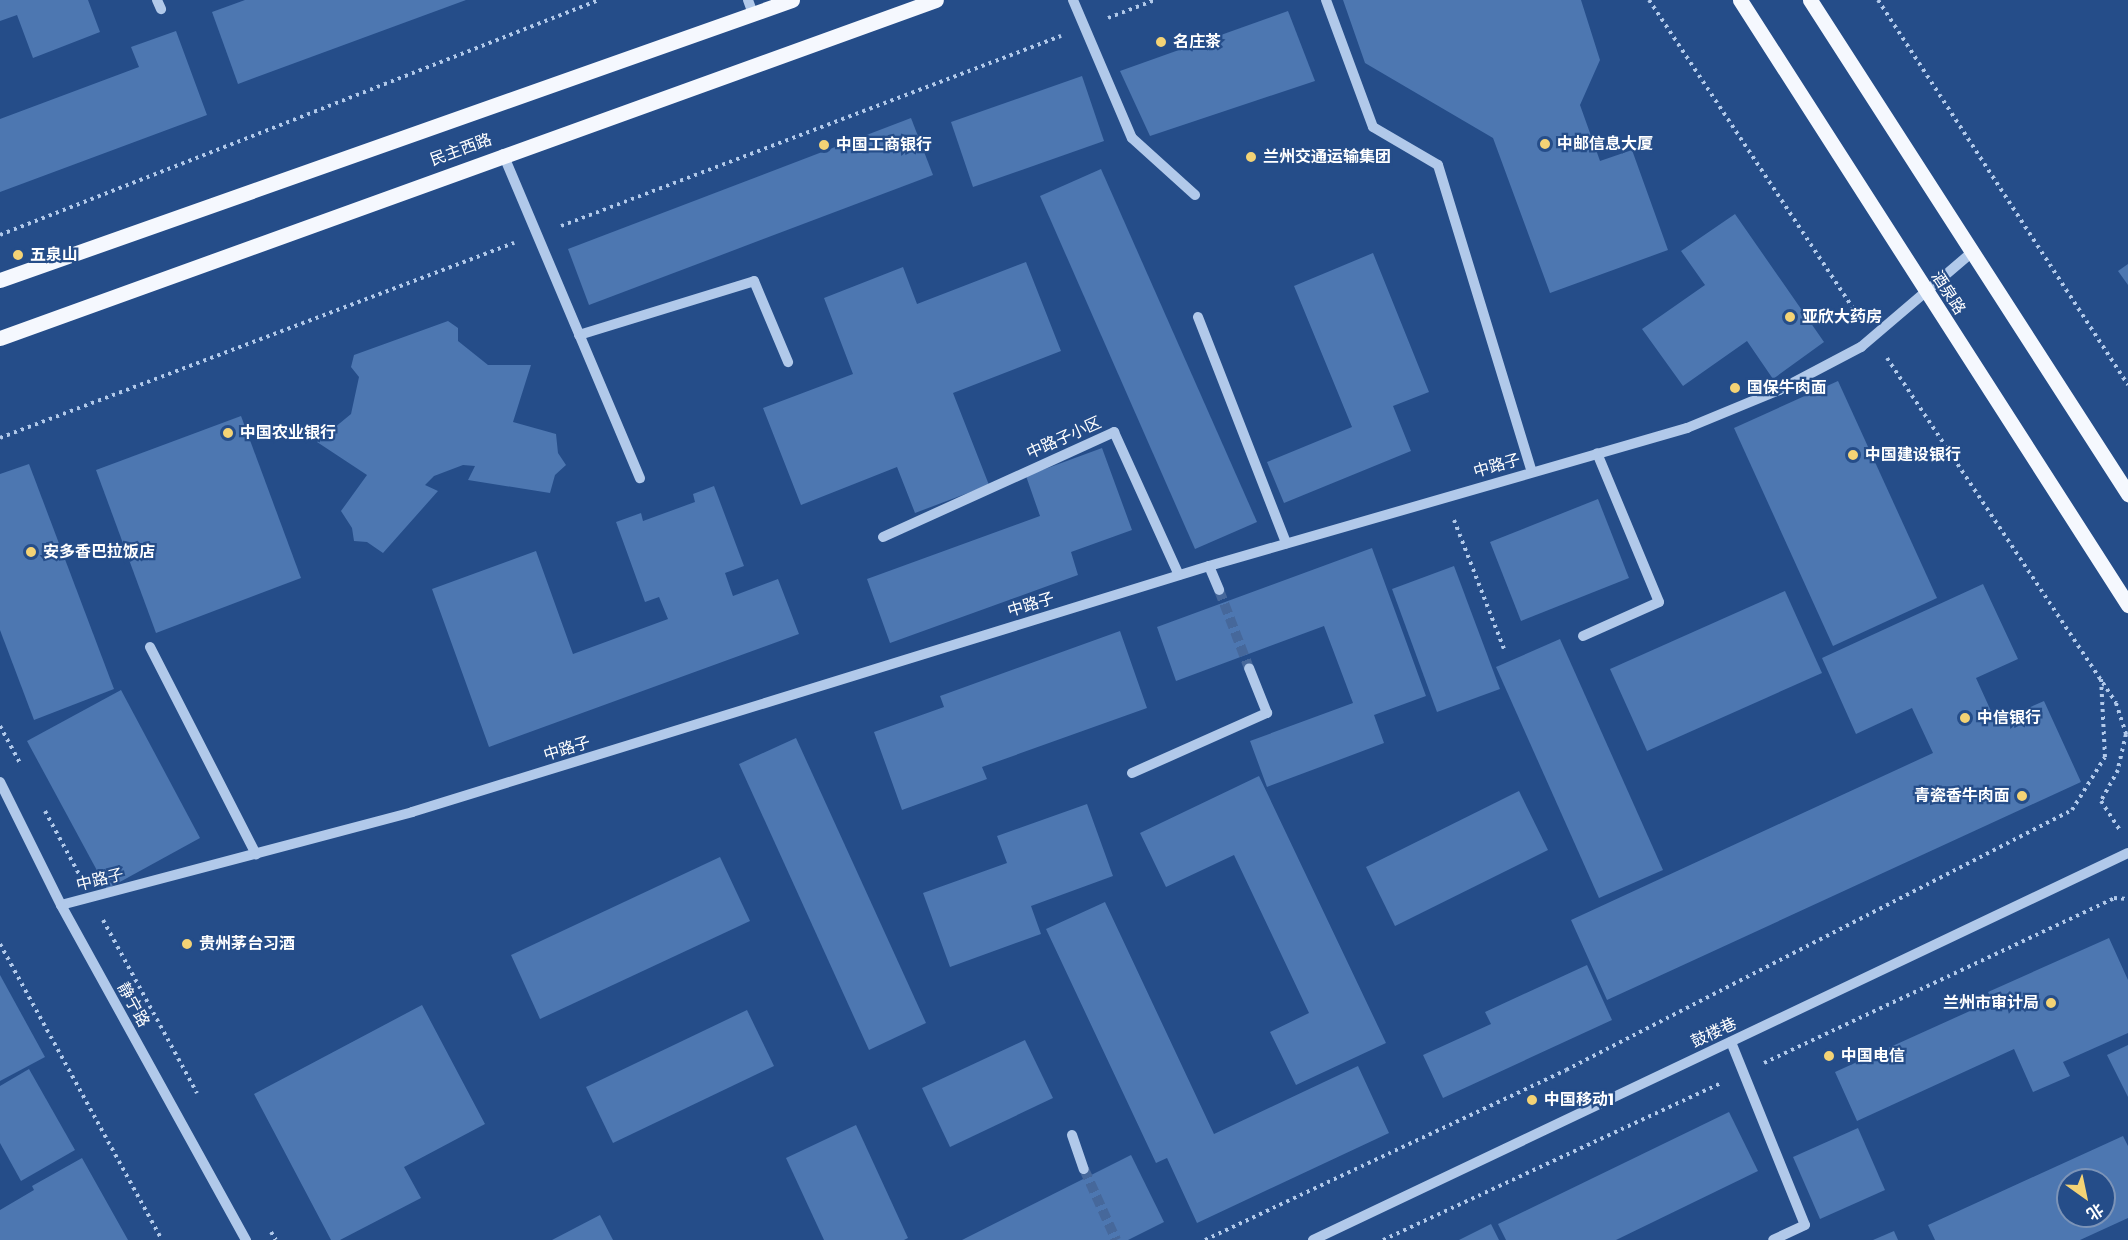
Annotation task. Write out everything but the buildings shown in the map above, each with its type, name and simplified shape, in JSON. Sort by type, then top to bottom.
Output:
[{"type":"main road","name":"民主西路","points":[[0,280],[750,7],[792,0]]},
{"type":"main road","name":"民主西路","points":[[0,338],[503,154],[936,0]]},
{"type":"main road","name":"酒泉路","points":[[1740,0],[2128,605]]},
{"type":"main road","points":[[1810,0],[1971,254],[2128,494]]},
{"type":"street","points":[[1073,0],[1132,138],[1195,195]]},
{"type":"street","points":[[1326,0],[1373,127],[1438,165],[1532,472]]},
{"type":"street","points":[[503,154],[640,478]]},
{"type":"street","name":"中路子","points":[[61,905],[412,812],[1179,575],[1687,428],[1779,390],[1861,347],[1924,290],[1971,254]]},
{"type":"street","points":[[579,335],[754,281],[788,362]]},
{"type":"street","points":[[1197,317],[1287,543]]},
{"type":"street","name":"中路子小区","points":[[884,537],[1114,432],[1179,575]]},
{"type":"street","points":[[1583,636],[1659,602],[1597,453]]},
{"type":"street","points":[[1209,566],[1219,590]]},
{"type":"street","points":[[150,647],[256,854]]},
{"type":"street","points":[[1132,773],[1267,713],[1249,668]]},
{"type":"street","name":"静宁路","points":[[0,782],[61,905],[246,1240]]},
{"type":"street","name":"鼓楼巷","points":[[1313,1240],[2128,853]]},
{"type":"street","points":[[1731,1042],[1805,1226],[1773,1240]]},
{"type":"street","points":[[1072,1135],[1084,1169]]},
{"type":"path","points":[[0,235],[599,0]]},
{"type":"path","points":[[0,438],[1155,0]]},
{"type":"path","points":[[1878,0],[2128,385]]},
{"type":"path","points":[[1445,497],[1504,649]]},
{"type":"path","points":[[1205,1240],[1566,1070],[2072,810],[2105,757],[2101,679],[2116,703],[2126,734],[2118,770],[2101,801],[2123,835]]},
{"type":"path","points":[[0,726],[27,776]]},
{"type":"path","points":[[43,807],[197,1095]]},
{"type":"path","points":[[0,944],[162,1240]]},
{"type":"path","points":[[270,1230],[276,1240]]},
{"type":"tunnel","points":[[1219,590],[1249,668]]},
{"type":"tunnel","points":[[1084,1169],[1116,1240]]},
{"type":"place","name":"名庄茶","points":[[1161,42]]},
{"type":"place","name":"中邮信息大厦","points":[[1545,144]]},
{"type":"place","name":"中国工商银行","points":[[824,145]]},
{"type":"place","name":"兰州交通运输集团","points":[[1251,157]]},
{"type":"place","name":"五泉山","points":[[18,255]]},
{"type":"place","name":"亚欣大药房","points":[[1790,317]]},
{"type":"place","name":"国保牛肉面","points":[[1735,388]]},
{"type":"place","name":"中国农业银行","points":[[228,433]]},
{"type":"place","name":"中国建设银行","points":[[1853,455]]},
{"type":"place","name":"安多香巴拉饭店","points":[[31,552]]},
{"type":"place","name":"中信银行","points":[[1965,718]]},
{"type":"place","name":"青瓷香牛肉面","points":[[2022,796]]},
{"type":"place","name":"贵州茅台习酒","points":[[187,944]]},
{"type":"place","name":"兰州市审计局","points":[[2051,1003]]},
{"type":"place","name":"中国电信","points":[[1829,1056]]},
{"type":"place","name":"中国移动1","points":[[1532,1100]]}]
